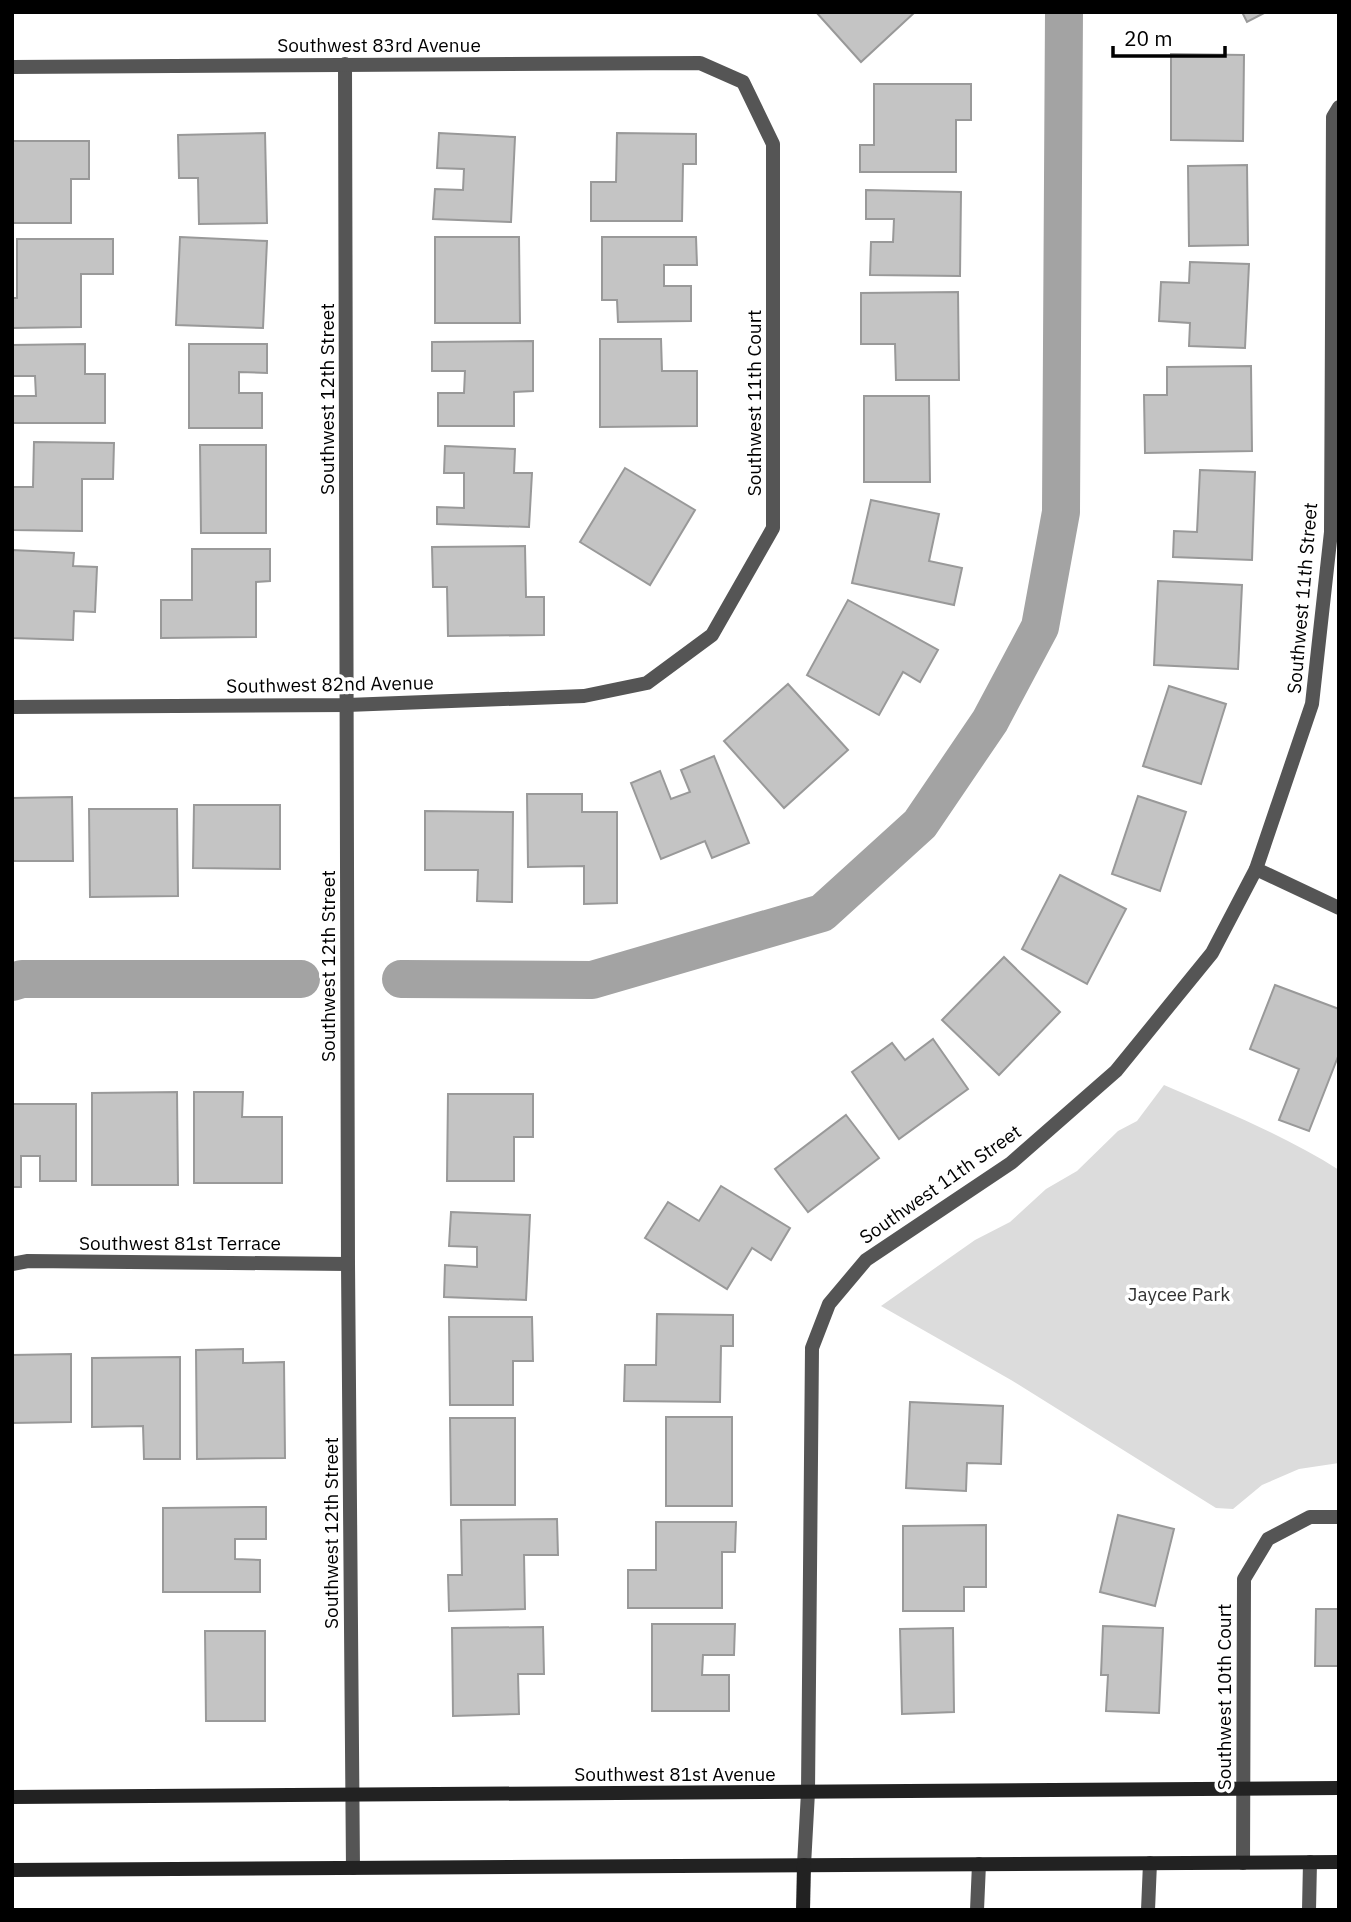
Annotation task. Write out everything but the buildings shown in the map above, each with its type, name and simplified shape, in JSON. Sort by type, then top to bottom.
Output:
[{"type":"street","name":"Southwest 83rd Avenue","points":[[12,67],[700,63],[743,82]]},
{"type":"street","name":"Southwest 12th Street","points":[[345,64],[348,1264],[353,1868]]},
{"type":"street","name":"Southwest 11th Court","points":[[647,683],[712,635],[773,528],[774,144],[743,82]]},
{"type":"street","name":"Southwest 11th Street","points":[[804,1865],[808,1792],[812,1348],[829,1304],[866,1260],[1011,1163],[1116,1071],[1212,953],[1256,869],[1312,704],[1331,532],[1333,117],[1339,107]]},
{"type":"street","name":"Southwest 82nd Avenue","points":[[12,707],[347,705],[584,696],[647,683]]},
{"type":"street","points":[[1256,869],[1339,908]]},
{"type":"street","name":"Southwest 81st Terrace","points":[[12,1264],[28,1261],[348,1264]]},
{"type":"street","name":"Southwest 10th Court","points":[[1243,1863],[1244,1579],[1268,1539],[1310,1517],[1339,1517]]},
{"type":"street","name":"Southwest 81st Avenue","points":[[12,1797],[1339,1788]]},
{"type":"street","points":[[1309,1910],[1310,1862]]},
{"type":"street","points":[[12,1870],[1339,1862]]},
{"type":"street","points":[[1148,1910],[1150,1863]]},
{"type":"street","points":[[977,1910],[979,1864]]},
{"type":"street","points":[[803,1910],[804,1865]]},
{"type":"green space","name":"Jaycee Park","points":[[1164,1085],[1276,1135],[1339,1170],[1339,1463],[1299,1469],[1262,1485],[1233,1509],[1216,1508],[1011,1380],[881,1306],[975,1240],[1010,1222],[1046,1189],[1077,1171],[1118,1131],[1137,1121]]},
{"type":"waterway","points":[[401,979],[592,980],[822,913],[920,824],[990,721],[1040,627],[1061,512],[1064,12]]},
{"type":"waterway","points":[[12,982],[22,979],[301,979]]}]
